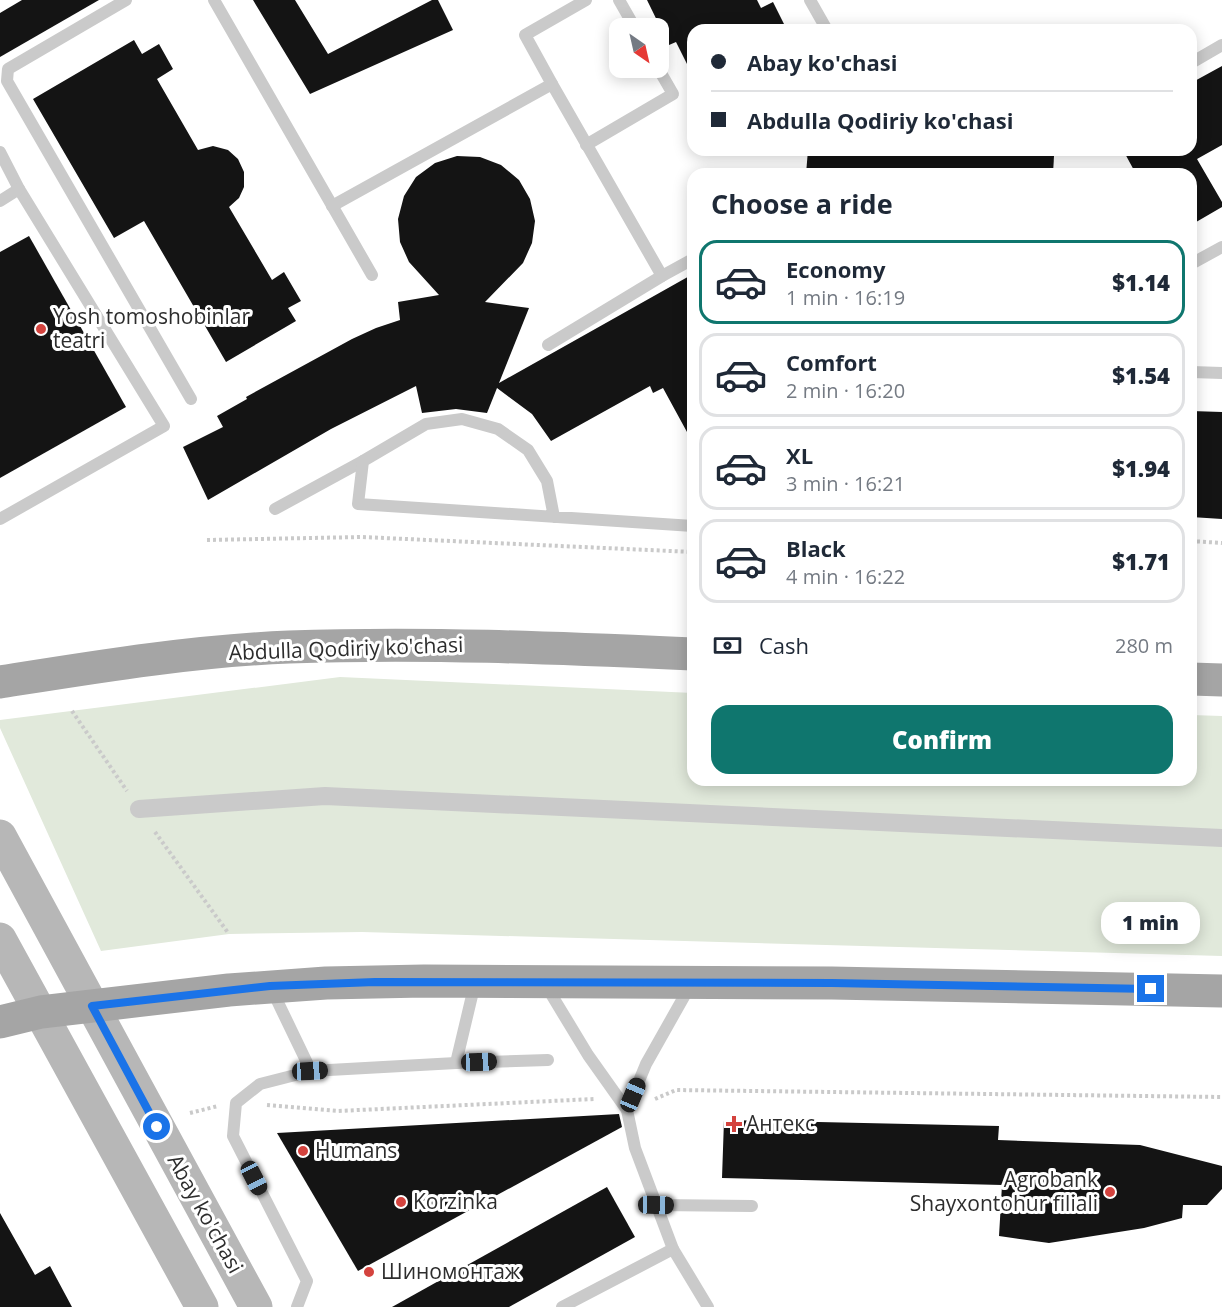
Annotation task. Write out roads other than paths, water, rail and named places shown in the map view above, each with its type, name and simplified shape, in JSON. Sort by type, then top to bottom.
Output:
[{"type":"main road","name":"Abdulla Qodiriy ko'chasi","points":[[0,682],[142,662],[286,648],[469,644],[687,654]]},
{"type":"main road","points":[[1197,679],[1222,680]]},
{"type":"main road","name":"Abay ko'chasi","points":[[0,836],[256,1307]]},
{"type":"main road","points":[[0,939],[201,1307]]},
{"type":"main road","points":[[0,1022],[41,1012],[270,986],[336,982],[832,983],[1222,991]]},
{"type":"street","points":[[139,809],[325,796],[1222,838]]},
{"type":"lane","points":[[126,0],[8,69],[7,81],[191,399]]},
{"type":"lane","points":[[214,0],[372,274]]},
{"type":"lane","points":[[586,0],[525,35],[662,276]]},
{"type":"lane","points":[[619,0],[629,18]]},
{"type":"lane","points":[[810,0],[824,24]]},
{"type":"lane","points":[[1197,60],[1222,45]]},
{"type":"lane","points":[[586,144],[673,94],[664,78]]},
{"type":"lane","points":[[332,206],[552,84]]},
{"type":"lane","points":[[0,152],[19,189],[164,426],[0,519]]},
{"type":"lane","points":[[0,201],[19,189]]},
{"type":"lane","points":[[1197,261],[1222,247]]},
{"type":"lane","points":[[548,345],[687,263]]},
{"type":"lane","points":[[1197,372],[1222,374]]},
{"type":"lane","points":[[275,509],[426,424],[462,419],[498,429],[528,450],[547,481],[554,517]]},
{"type":"lane","points":[[363,461],[358,504],[687,526]]},
{"type":"lane","points":[[456,1063],[476,981]]},
{"type":"lane","points":[[544,982],[588,1055],[627,1110],[635,1148],[673,1249],[708,1307]]},
{"type":"lane","points":[[627,1110],[646,1064],[692,983]]},
{"type":"lane","points":[[270,986],[310,1071]]},
{"type":"lane","points":[[297,1307],[307,1281],[233,1136],[236,1103],[260,1084],[310,1071],[548,1060]]},
{"type":"lane","points":[[656,1205],[752,1206]]},
{"type":"lane","points":[[562,1307],[673,1249]]},
{"type":"place","name":"Yosh tomoshobinlar teatri","points":[[41,329]]},
{"type":"place","name":"Антекс","points":[[734,1124]]},
{"type":"place","name":"Humans","points":[[303,1151]]},
{"type":"place","name":"Agrobank Shayxontohur filiali","points":[[1110,1192]]},
{"type":"place","name":"Korzinka","points":[[401,1202]]},
{"type":"place","name":"Шиномонтаж","points":[[369,1272]]}]
